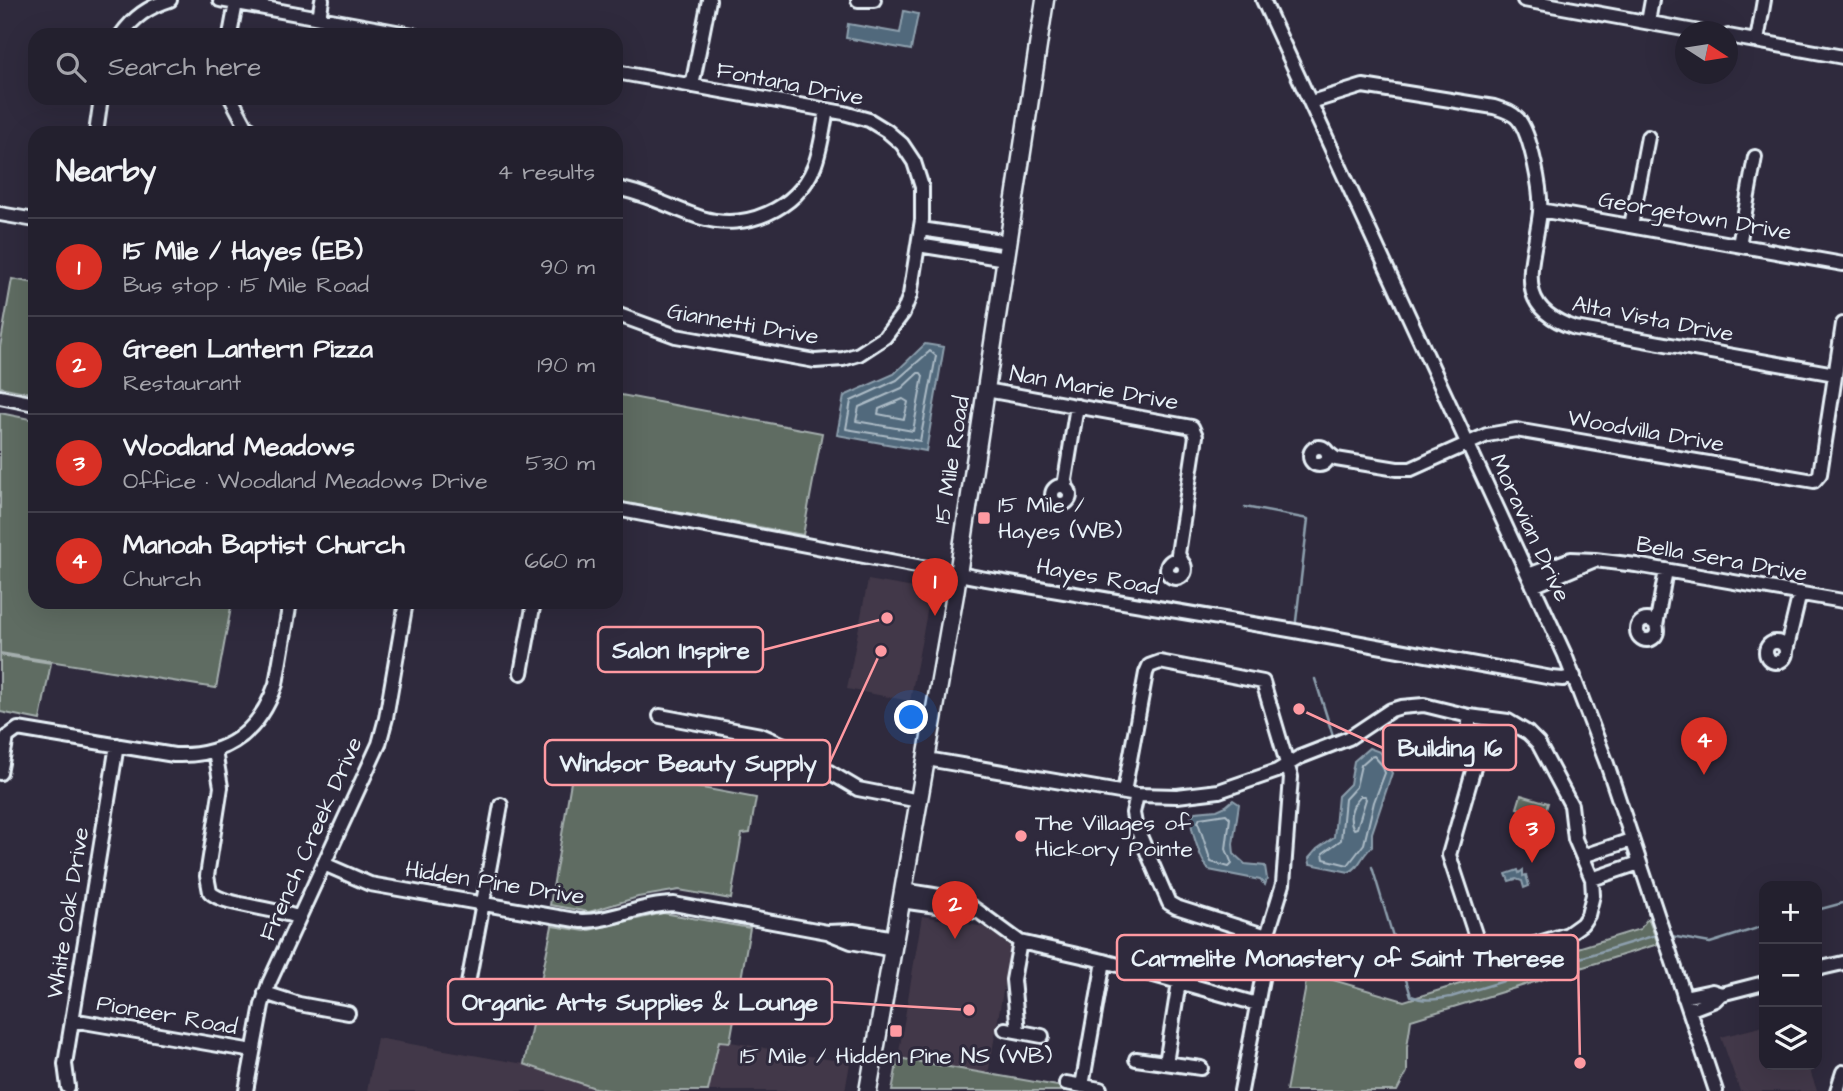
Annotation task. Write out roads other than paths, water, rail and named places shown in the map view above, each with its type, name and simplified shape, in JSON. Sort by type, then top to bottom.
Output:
[{"type":"main road","name":"15 Mile Road","points":[[868,1091],[958,574],[1045,0]]},
{"type":"street","points":[[127,28],[150,7],[170,0]]},
{"type":"street","points":[[220,0],[374,28]]},
{"type":"street","points":[[318,18],[322,0]]},
{"type":"street","points":[[692,86],[709,0]]},
{"type":"street","points":[[858,0],[874,0]]},
{"type":"street","name":"Moravian Drive","points":[[1263,0],[1574,676],[1607,764],[1716,1091]]},
{"type":"street","points":[[1524,0],[1675,27]]},
{"type":"street","points":[[1648,22],[1652,0]]},
{"type":"street","points":[[1757,41],[1764,0]]},
{"type":"street","points":[[231,28],[236,3]]},
{"type":"street","points":[[1738,38],[1843,57]]},
{"type":"street","name":"Fontana Drive","points":[[623,73],[870,120],[887,131],[908,153],[918,171],[923,207],[919,245]]},
{"type":"street","name":"Alta Vista Drive","points":[[1311,102],[1351,88],[1375,87],[1494,107],[1511,113],[1524,128],[1538,187],[1540,210],[1530,282],[1535,299],[1543,310],[1561,324],[1588,331],[1835,374]]},
{"type":"street","points":[[97,126],[100,105]]},
{"type":"street","points":[[235,105],[246,126]]},
{"type":"street","points":[[623,190],[715,221],[752,220],[771,213],[789,201],[809,177],[818,155],[827,110]]},
{"type":"street","points":[[1631,226],[1648,137]]},
{"type":"street","points":[[1740,245],[1755,157]]},
{"type":"street","name":"Georgetown Drive","points":[[1540,210],[1843,264]]},
{"type":"street","points":[[0,214],[28,219]]},
{"type":"street","points":[[921,229],[1007,250]]},
{"type":"street","points":[[919,245],[1007,250]]},
{"type":"street","name":"Giannetti Drive","points":[[623,317],[676,336],[815,361],[843,359],[874,345],[894,327],[910,296],[919,245]]},
{"type":"street","points":[[1835,374],[1843,324]]},
{"type":"street","name":"Woodvilla Drive","points":[[1329,458],[1411,469],[1468,443],[1501,431],[1516,430],[1810,482],[1817,480],[1820,474],[1835,374]]},
{"type":"street","name":"Nan Marie Drive","points":[[986,390],[1188,425],[1195,429],[1177,559]]},
{"type":"street","points":[[0,397],[28,403]]},
{"type":"street","points":[[1064,485],[1077,406]]},
{"type":"street","name":"Hayes Road","points":[[623,510],[958,574],[1296,631],[1552,678],[1574,676]]},
{"type":"street","name":"Bella Sera Drive","points":[[1531,581],[1595,560],[1843,601]]},
{"type":"street","points":[[1654,621],[1666,570]]},
{"type":"street","points":[[1784,644],[1800,593]]},
{"type":"street","points":[[0,772],[7,737],[12,731],[23,729],[174,755],[200,755],[237,741],[267,707],[276,684],[289,609]]},
{"type":"street","name":"French Creek Drive","points":[[246,1091],[265,993],[379,744],[405,609]]},
{"type":"street","points":[[522,673],[533,609]]},
{"type":"street","points":[[1156,662],[1263,682],[1288,763],[1291,777],[1283,884],[1267,936],[1169,903],[1133,819],[1130,793],[1149,666],[1156,662]]},
{"type":"street","points":[[927,759],[1130,793],[1177,796],[1219,791],[1276,771],[1288,763],[1349,738],[1391,710],[1401,707],[1424,705],[1469,716],[1499,719],[1516,725],[1538,743],[1572,806],[1575,839],[1587,867],[1591,905],[1588,915],[1576,930],[1499,955],[1484,954],[1480,949],[1449,855],[1475,764],[1474,751],[1469,743],[1469,716]]},
{"type":"street","points":[[660,716],[761,735],[782,744],[858,789],[919,801]]},
{"type":"street","name":"White Oak Drive","points":[[68,1087],[65,1064],[117,745]]},
{"type":"street","points":[[215,751],[221,787],[207,885],[210,892],[222,901],[280,911],[299,918]]},
{"type":"street","points":[[467,989],[501,805]]},
{"type":"street","points":[[1587,867],[1631,839]]},
{"type":"street","points":[[1587,867],[1639,863]]},
{"type":"street","name":"Hidden Pine Drive","points":[[324,864],[370,884],[581,920],[601,918],[648,906],[674,904],[827,932],[853,931],[894,944]]},
{"type":"street","points":[[902,896],[957,899],[1020,942],[1104,961],[1257,1004]]},
{"type":"street","points":[[1018,1031],[1013,980],[1020,942]]},
{"type":"street","points":[[1082,1086],[1104,961]]},
{"type":"street","points":[[1822,968],[1843,963]]},
{"type":"street","points":[[1241,1091],[1262,979]]},
{"type":"street","points":[[1166,1063],[1179,982]]},
{"type":"street","points":[[1689,1010],[1715,1000],[1721,994],[1759,984]]},
{"type":"street","points":[[1685,997],[1712,991],[1721,994]]},
{"type":"street","points":[[265,993],[299,1004],[348,1013]]},
{"type":"street","name":"Pioneer Road","points":[[72,1020],[253,1051]]},
{"type":"street","points":[[1005,1029],[1042,1036]]},
{"type":"street","points":[[1136,1059],[1201,1068]]},
{"type":"street","points":[[1838,1091],[1843,1072]]},
{"type":"street","points":[[1066,1083],[1100,1089]]},
{"type":"water","points":[[904,11],[918,14],[911,50],[846,38],[848,24],[900,33]]},
{"type":"water","points":[[925,344],[944,347],[926,451],[837,435],[844,396],[894,374]]},
{"type":"water","points":[[1369,748],[1380,752],[1392,773],[1372,833],[1372,847],[1349,872],[1310,864],[1309,858],[1317,849],[1334,837],[1338,796],[1350,784],[1354,761]]},
{"type":"water","points":[[1233,800],[1239,804],[1234,854],[1245,864],[1265,866],[1265,885],[1260,880],[1209,870],[1200,852],[1191,817],[1195,812],[1217,810]]},
{"type":"water","points":[[1518,870],[1519,873],[1523,870],[1523,876],[1526,875],[1529,886],[1524,888],[1522,881],[1516,879],[1509,881],[1506,874]]},
{"type":"waterway","points":[[1245,507],[1308,519],[1296,621]]},
{"type":"waterway","points":[[1315,679],[1333,736]]},
{"type":"waterway","points":[[1372,867],[1411,996],[1416,998],[1431,1000],[1451,997],[1656,935]]},
{"type":"waterway","points":[[1822,909],[1843,903]]},
{"type":"waterway","points":[[1671,936],[1710,943],[1759,928]]},
{"type":"place","name":"15 Mile / Hayes (WB)","points":[[984,518]]},
{"type":"place","name":"15 Mile / Hayes (EB)","points":[[935,616]]},
{"type":"place","name":"Salon Inspire","points":[[887,618]]},
{"type":"place","name":"Windsor Beauty Supply","points":[[881,651]]},
{"type":"place","name":"Building 16","points":[[1299,709]]},
{"type":"place","name":"Manoah Baptist Church","points":[[1704,775]]},
{"type":"place","name":"The Villages of Hickory Pointe","points":[[1021,836]]},
{"type":"place","name":"Woodland Meadows","points":[[1532,863]]},
{"type":"place","name":"Green Lantern Pizza","points":[[955,939]]},
{"type":"place","name":"Organic Arts Supplies & Lounge","points":[[969,1010]]},
{"type":"place","name":"15 Mile / Hidden Pine NS (WB)","points":[[896,1031]]},
{"type":"place","name":"Carmelite Monastery of Saint Therese","points":[[1580,1063]]}]
